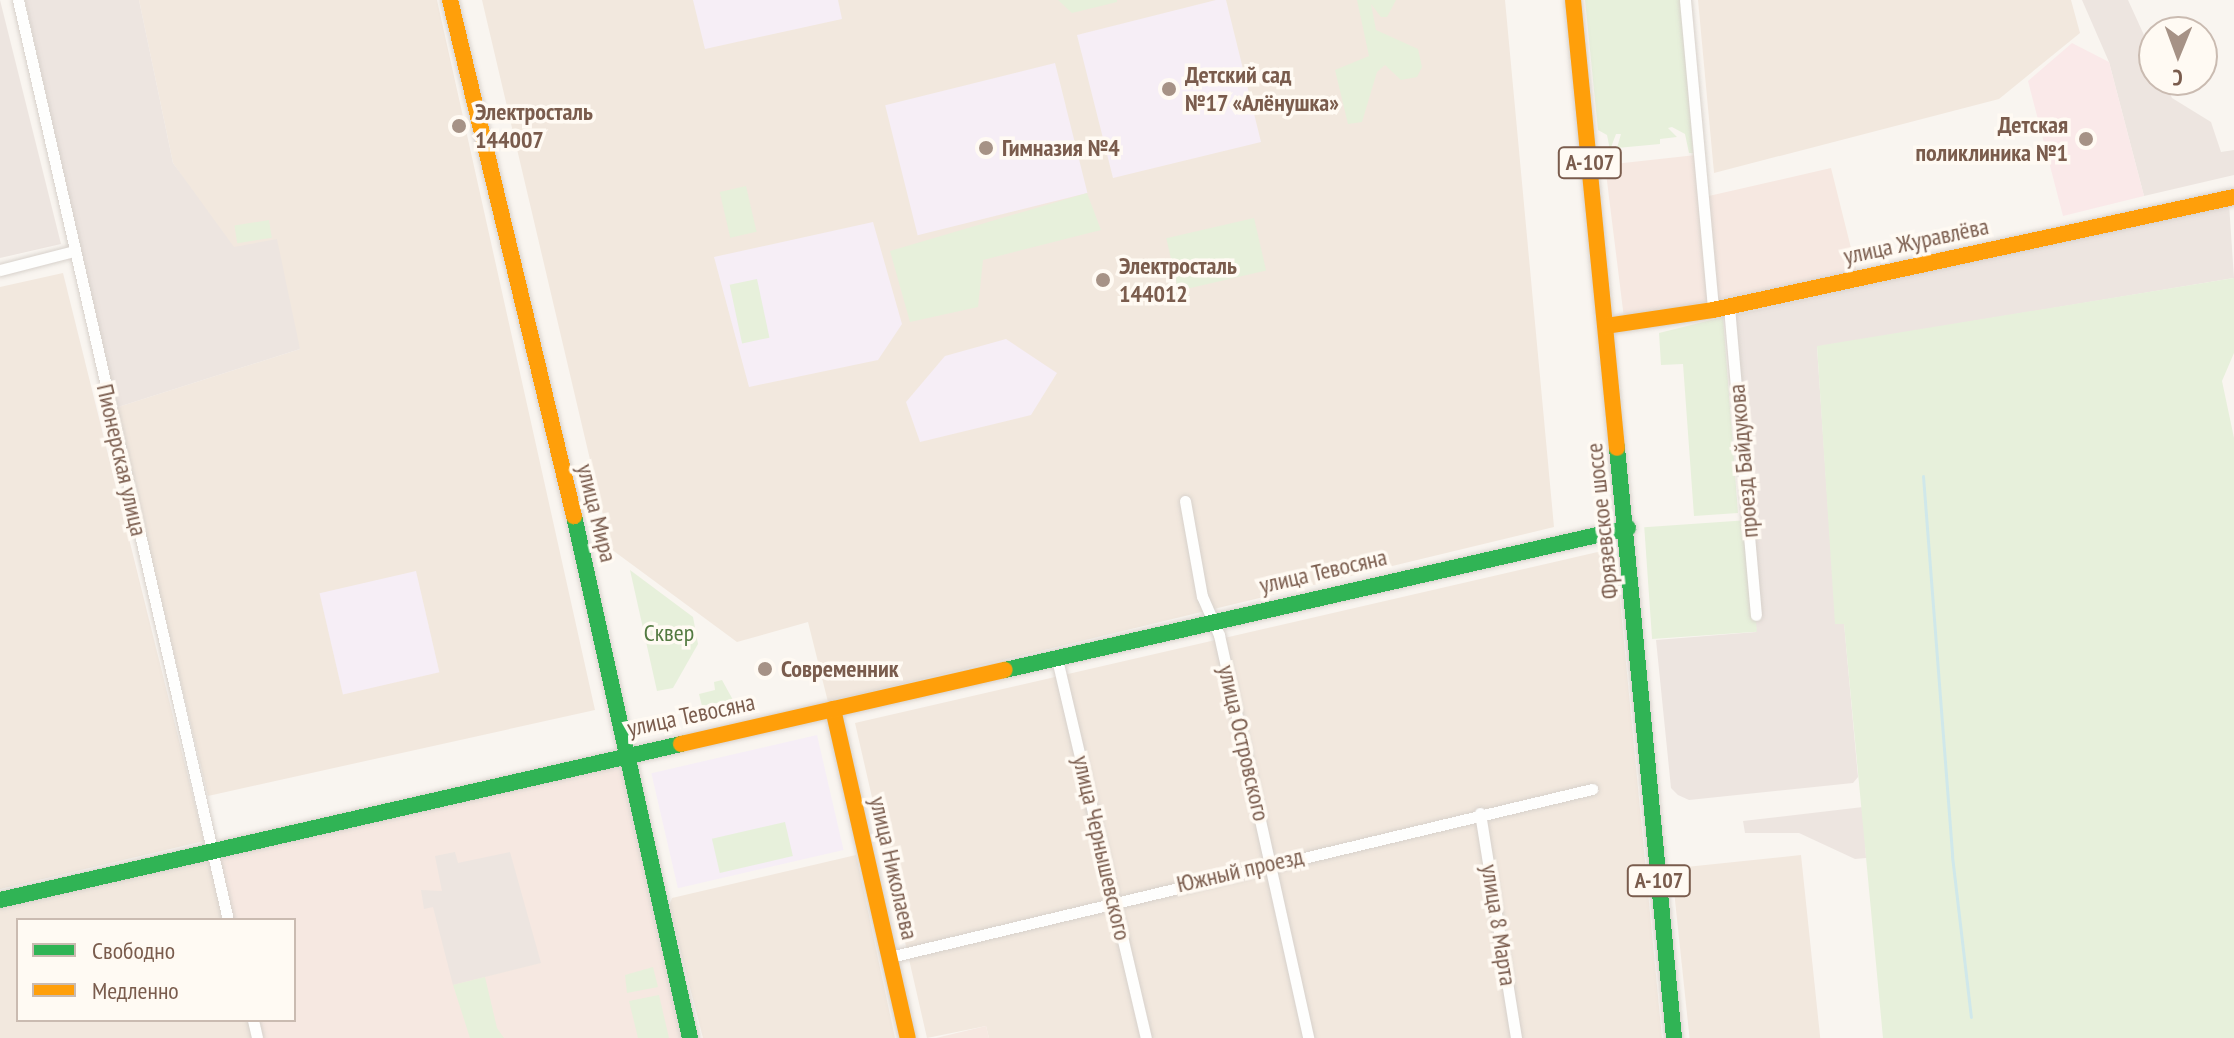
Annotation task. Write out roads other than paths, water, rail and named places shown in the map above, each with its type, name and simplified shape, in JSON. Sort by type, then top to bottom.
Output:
[{"type":"main road","name":"улица Мира","points":[[450,0],[628,753],[690,1038]]},
{"type":"main road","name":"Фрязевское шоссе","points":[[1573,0],[1628,528],[1674,1038]]},
{"type":"main road","name":"улица Журавлёва","points":[[1606,326],[1721,308],[2234,197]]},
{"type":"main road","name":"улица Тевосяна","points":[[0,900],[628,753],[1057,659],[1215,628],[1628,528]]},
{"type":"main road","name":"улица Николаева","points":[[833,709],[908,1038]]},
{"type":"street","name":"Пионерская улица","points":[[18,0],[228,918]]},
{"type":"street","name":"проезд Байдукова","points":[[1685,0],[1756,615]]},
{"type":"street","points":[[0,270],[74,251]]},
{"type":"street","name":"улица Островского","points":[[1185,501],[1271,863],[1308,1038]]},
{"type":"street","name":"улица Чернышевского","points":[[1057,659],[1146,1038]]},
{"type":"street","name":"Южный проезд","points":[[890,957],[1114,899],[1592,789]]},
{"type":"street","name":"улица 8 Марта","points":[[1480,813],[1516,1038]]},
{"type":"waterway","points":[[1923,476],[1952,856],[1971,1017]]},
{"type":"place","name":"Детский сад №17 «Алёнушка»","points":[[1169,89]]},
{"type":"place","name":"Электросталь 144007","points":[[459,126]]},
{"type":"place","name":"Детская поликлиника №1","points":[[2086,139]]},
{"type":"place","name":"Гимназия №4","points":[[986,148]]},
{"type":"place","name":"Электросталь 144012","points":[[1103,280]]},
{"type":"place","name":"Современник","points":[[765,669]]},
{"type":"park label","name":"Сквер","points":[[669,633]]}]
